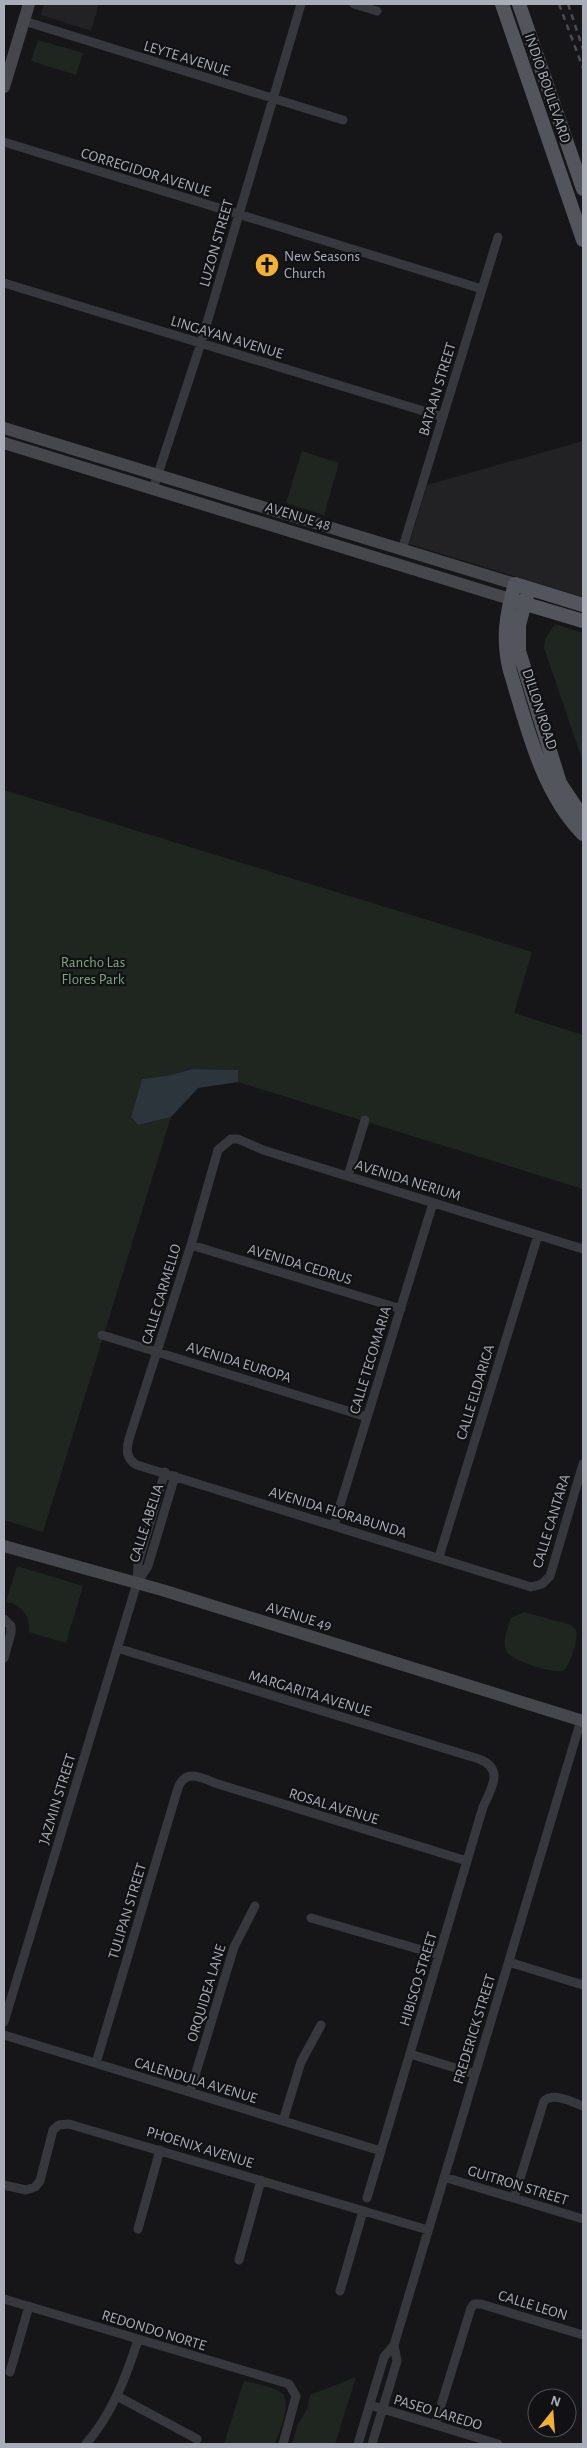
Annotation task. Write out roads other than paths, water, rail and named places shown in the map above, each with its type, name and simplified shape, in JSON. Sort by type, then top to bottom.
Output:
[{"type":"main road","points":[[4,87],[29,4]]},
{"type":"main road","name":"INDIO BOULEVARD","points":[[502,4],[583,240]]},
{"type":"main road","name":"INDIO BOULEVARD","points":[[519,4],[583,189]]},
{"type":"main road","name":"AVENUE 48","points":[[4,428],[583,605]]},
{"type":"main road","name":"AVENUE 48","points":[[4,443],[583,621]]},
{"type":"main road","points":[[286,529],[307,529],[396,555],[402,550]]},
{"type":"main road","name":"DILLON ROAD","points":[[514,584],[505,623],[505,644],[514,685],[542,768],[555,796],[583,834]]},
{"type":"main road","name":"DILLON ROAD","points":[[530,588],[518,638],[523,666],[560,783],[583,818]]},
{"type":"main road","name":"AVENUE 49","points":[[4,1546],[137,1583],[582,1721]]},
{"type":"street","name":"LUZON STREET","points":[[153,489],[200,343],[301,4]]},
{"type":"street","points":[[354,4],[377,11]]},
{"type":"street","name":"LEYTE AVENUE","points":[[24,22],[343,120]]},
{"type":"street","name":"CORREGIDOR AVENUE","points":[[4,142],[482,288]]},
{"type":"street","name":"BATAAN STREET","points":[[402,550],[498,237]]},
{"type":"street","name":"LINGAYAN AVENUE","points":[[4,283],[442,417]]},
{"type":"street","points":[[348,1176],[365,1120]]},
{"type":"street","name":"AVENIDA NERIUM","points":[[226,1142],[238,1139],[264,1150],[583,1249]]},
{"type":"street","name":"CALLE CARMELLO","points":[[129,1457],[127,1452],[129,1439],[191,1245],[218,1150],[226,1142]]},
{"type":"street","name":"CALLE TECOMARIA","points":[[334,1525],[433,1203]]},
{"type":"street","name":"CALLE ELDARICA","points":[[439,1557],[538,1235]]},
{"type":"street","name":"AVENIDA CEDRUS","points":[[191,1245],[400,1309]]},
{"type":"street","name":"AVENIDA EUROPA","points":[[102,1334],[367,1417]]},
{"type":"street","name":"AVENIDA FLORABUNDA","points":[[129,1457],[137,1465],[165,1472],[531,1586],[542,1584]]},
{"type":"street","name":"CALLE CANTARA","points":[[542,1584],[552,1569],[583,1464]]},
{"type":"street","name":"CALLE ABELIA","points":[[137,1583],[138,1562],[165,1472]]},
{"type":"street","name":"CALLE ABELIA","points":[[137,1583],[148,1566],[176,1476]]},
{"type":"street","name":"JAZMIN STREET","points":[[4,2022],[137,1583]]},
{"type":"street","points":[[4,1658],[11,1633],[7,1623]]},
{"type":"street","name":"MARGARITA AVENUE","points":[[117,1648],[479,1759],[487,1762],[493,1768]]},
{"type":"street","name":"FREDERICK STREET","points":[[358,2444],[384,2357],[394,2345],[582,1721]]},
{"type":"street","name":"HIBISCO STREET","points":[[367,2198],[483,1807],[494,1782],[493,1768]]},
{"type":"street","name":"ROSAL AVENUE","points":[[193,1775],[467,1861]]},
{"type":"street","name":"TULIPAN STREET","points":[[96,2063],[180,1781],[193,1775]]},
{"type":"street","name":"ORQUIDEA LANE","points":[[190,2092],[234,1946],[255,1906]]},
{"type":"street","points":[[311,1918],[439,1955]]},
{"type":"street","points":[[509,1962],[583,1985]]},
{"type":"street","points":[[283,2121],[301,2062],[321,2025]]},
{"type":"street","name":"CALENDULA AVENUE","points":[[4,2035],[381,2151]]},
{"type":"street","points":[[410,2054],[475,2074]]},
{"type":"street","points":[[514,2198],[542,2105],[547,2098],[556,2097],[583,2106]]},
{"type":"street","name":"PHOENIX AVENUE","points":[[4,2185],[26,2190],[35,2187],[40,2181],[53,2130],[59,2125],[69,2124],[428,2230]]},
{"type":"street","points":[[138,2229],[160,2150]]},
{"type":"street","name":"GUITRON STREET","points":[[444,2176],[583,2219]]},
{"type":"street","points":[[239,2260],[262,2180]]},
{"type":"street","points":[[340,2291],[363,2211]]},
{"type":"street","name":"REDONDO NORTE","points":[[4,2299],[280,2382],[294,2389],[296,2402],[283,2444]]},
{"type":"street","name":"CALLE LEON","points":[[435,2426],[471,2308],[474,2304],[481,2304],[583,2335]]},
{"type":"street","points":[[10,2372],[29,2306]]},
{"type":"street","points":[[86,2444],[117,2396],[128,2373],[138,2340]]},
{"type":"street","name":"FREDERICK STREET","points":[[372,2444],[397,2361],[394,2345]]},
{"type":"street","points":[[117,2396],[197,2439]]},
{"type":"street","name":"PASEO LAREDO","points":[[370,2405],[498,2444]]},
{"type":"railway","points":[[559,4],[583,68]]},
{"type":"railway","points":[[568,4],[583,49]]},
{"type":"place","name":"New Seasons Church","points":[[267,265]]},
{"type":"park label","name":"Rancho Las Flores Park","points":[[93,970]]}]
